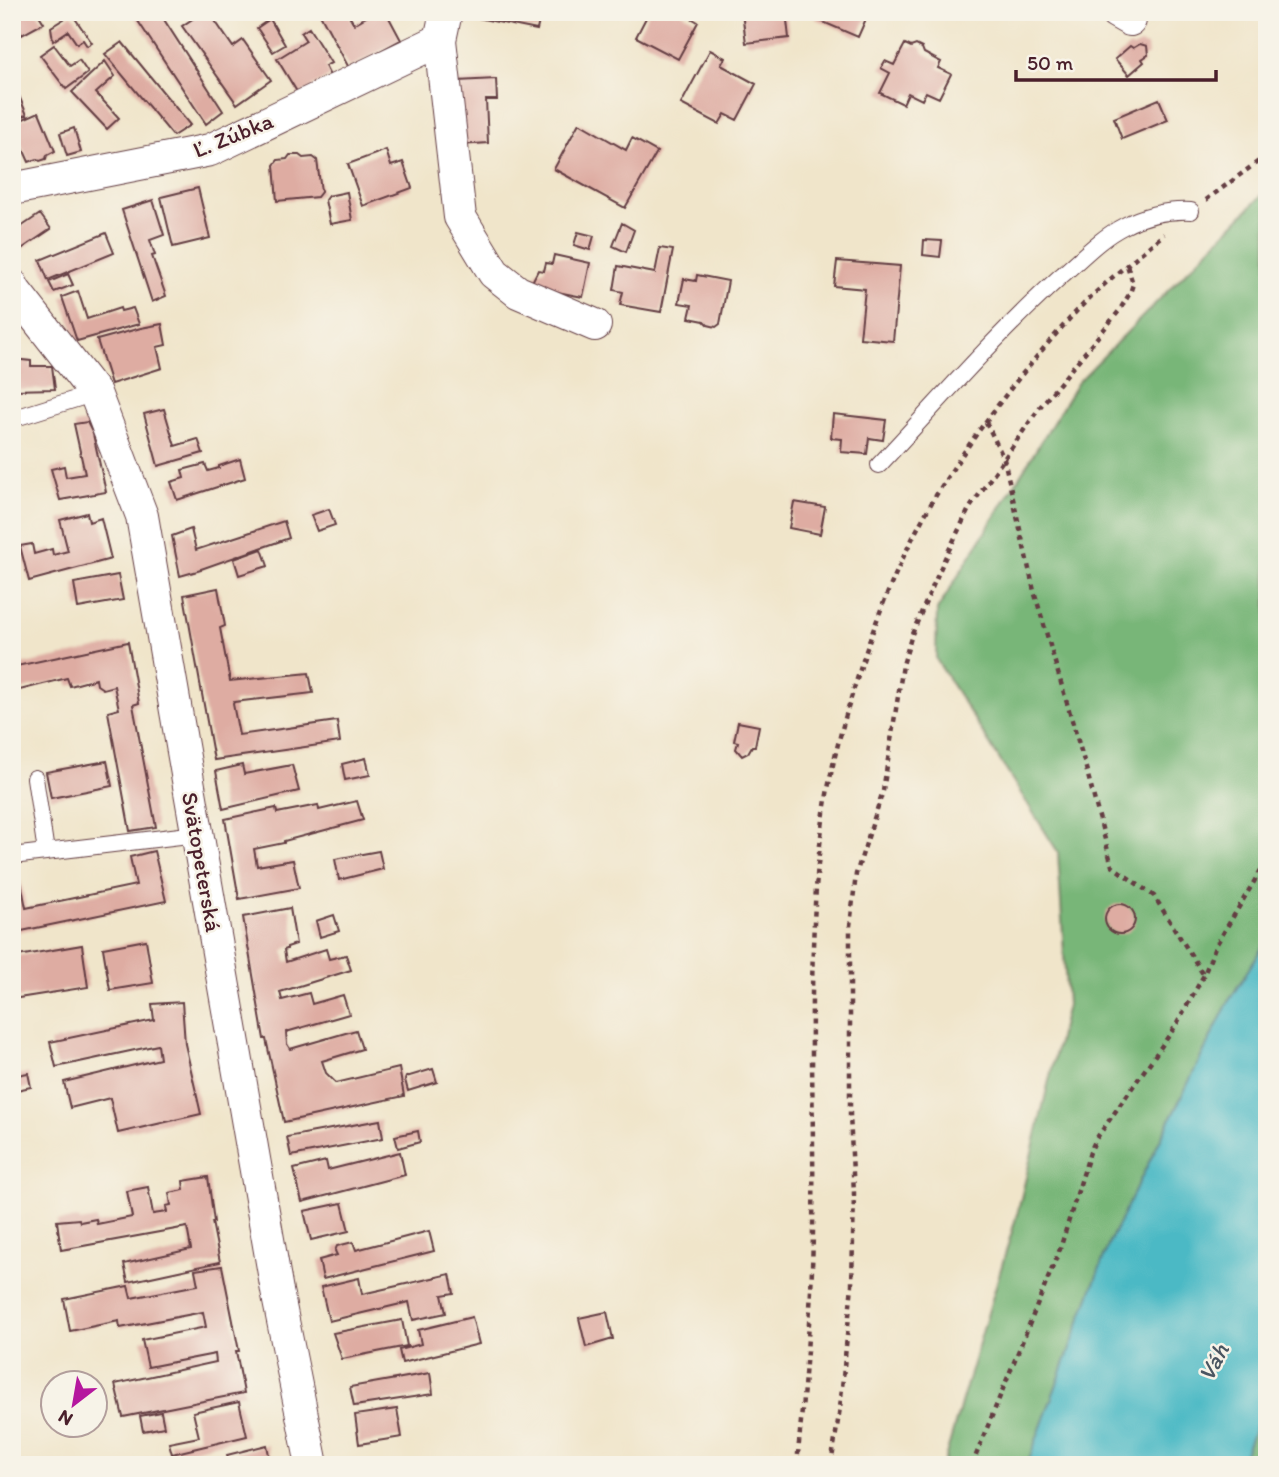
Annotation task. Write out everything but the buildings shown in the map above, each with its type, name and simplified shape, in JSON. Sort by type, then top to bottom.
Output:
[{"type":"street","name":"Ľ. Zúbka","points":[[12,189],[210,150],[443,26],[460,217],[494,273],[518,292],[596,326]]},
{"type":"street","name":"Svätopeterská","points":[[13,289],[95,393],[142,516],[277,1291],[312,1465]]},
{"type":"lane","points":[[879,465],[1029,305],[1101,240],[1124,226],[1151,215],[1172,210],[1191,211]]},
{"type":"lane","points":[[12,419],[95,393]]},
{"type":"lane","points":[[35,778],[46,852]]},
{"type":"lane","points":[[12,856],[197,834]]},
{"type":"path","points":[[797,1465],[813,1232],[812,952],[815,904],[832,766],[868,645],[890,587],[935,498],[986,422],[1035,359],[1075,313],[1127,265],[1191,211],[1267,155]]},
{"type":"path","points":[[831,1465],[840,1408],[852,1286],[850,926],[856,874],[883,791],[903,665],[912,634],[969,509],[1040,407],[1125,302],[1133,284],[1127,265]]},
{"type":"path","points":[[986,422],[1004,459],[1034,591],[1112,866],[1154,896],[1204,975]]},
{"type":"path","points":[[972,1465],[1060,1249],[1096,1139],[1175,1027],[1204,975],[1215,947],[1267,860]]},
{"type":"green space","points":[[1267,190],[1267,940],[1230,999],[1109,1243],[1027,1465],[943,1465],[1018,1211],[1067,1005],[1058,852],[936,659],[937,610],[1078,382]]},
{"type":"green space","points":[[1267,1398],[1267,1465],[1240,1465]]},
{"type":"water","name":"Váh","points":[[1267,940],[1267,1398],[1240,1465],[1027,1465],[1109,1243],[1230,999]]}]
